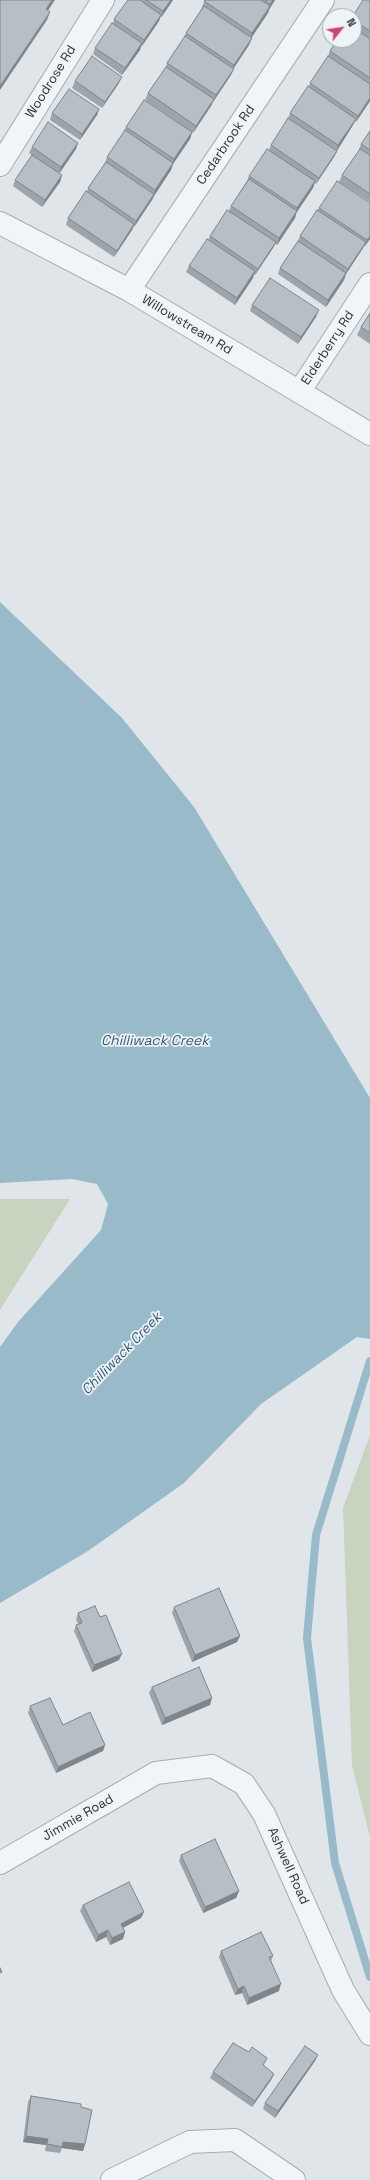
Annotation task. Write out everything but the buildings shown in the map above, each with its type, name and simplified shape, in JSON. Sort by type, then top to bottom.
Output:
[{"type":"street","name":"Woodrose Rd","points":[[0,165],[103,0]]},
{"type":"street","name":"Cedarbrook Rd","points":[[129,290],[323,0]]},
{"type":"street","name":"Willowstream Rd","points":[[0,223],[129,290],[370,434]]},
{"type":"street","name":"Elderberry Rd","points":[[299,392],[370,284]]},
{"type":"street","name":"Ashwell Road","points":[[156,1773],[212,1766],[244,1784],[264,1814],[343,1990],[370,2034]]},
{"type":"street","name":"Jimmie Road","points":[[0,1863],[156,1773]]},
{"type":"street","points":[[112,2180],[190,2142],[235,2140],[294,2180]]},
{"type":"green space","points":[[0,1199],[70,1199],[0,1310]]},
{"type":"green space","points":[[370,1435],[370,1837],[352,1765],[343,1508]]},
{"type":"water","name":"Chilliwack Creek","points":[[0,602],[122,718],[194,807],[370,1098],[370,1339],[357,1337],[261,1404],[184,1483],[88,1551],[0,1603],[0,1347],[18,1322],[101,1230],[108,1204],[97,1184],[72,1179],[0,1183]]},
{"type":"waterway","points":[[370,1361],[316,1535],[307,1638],[335,1863],[370,1977]]}]
